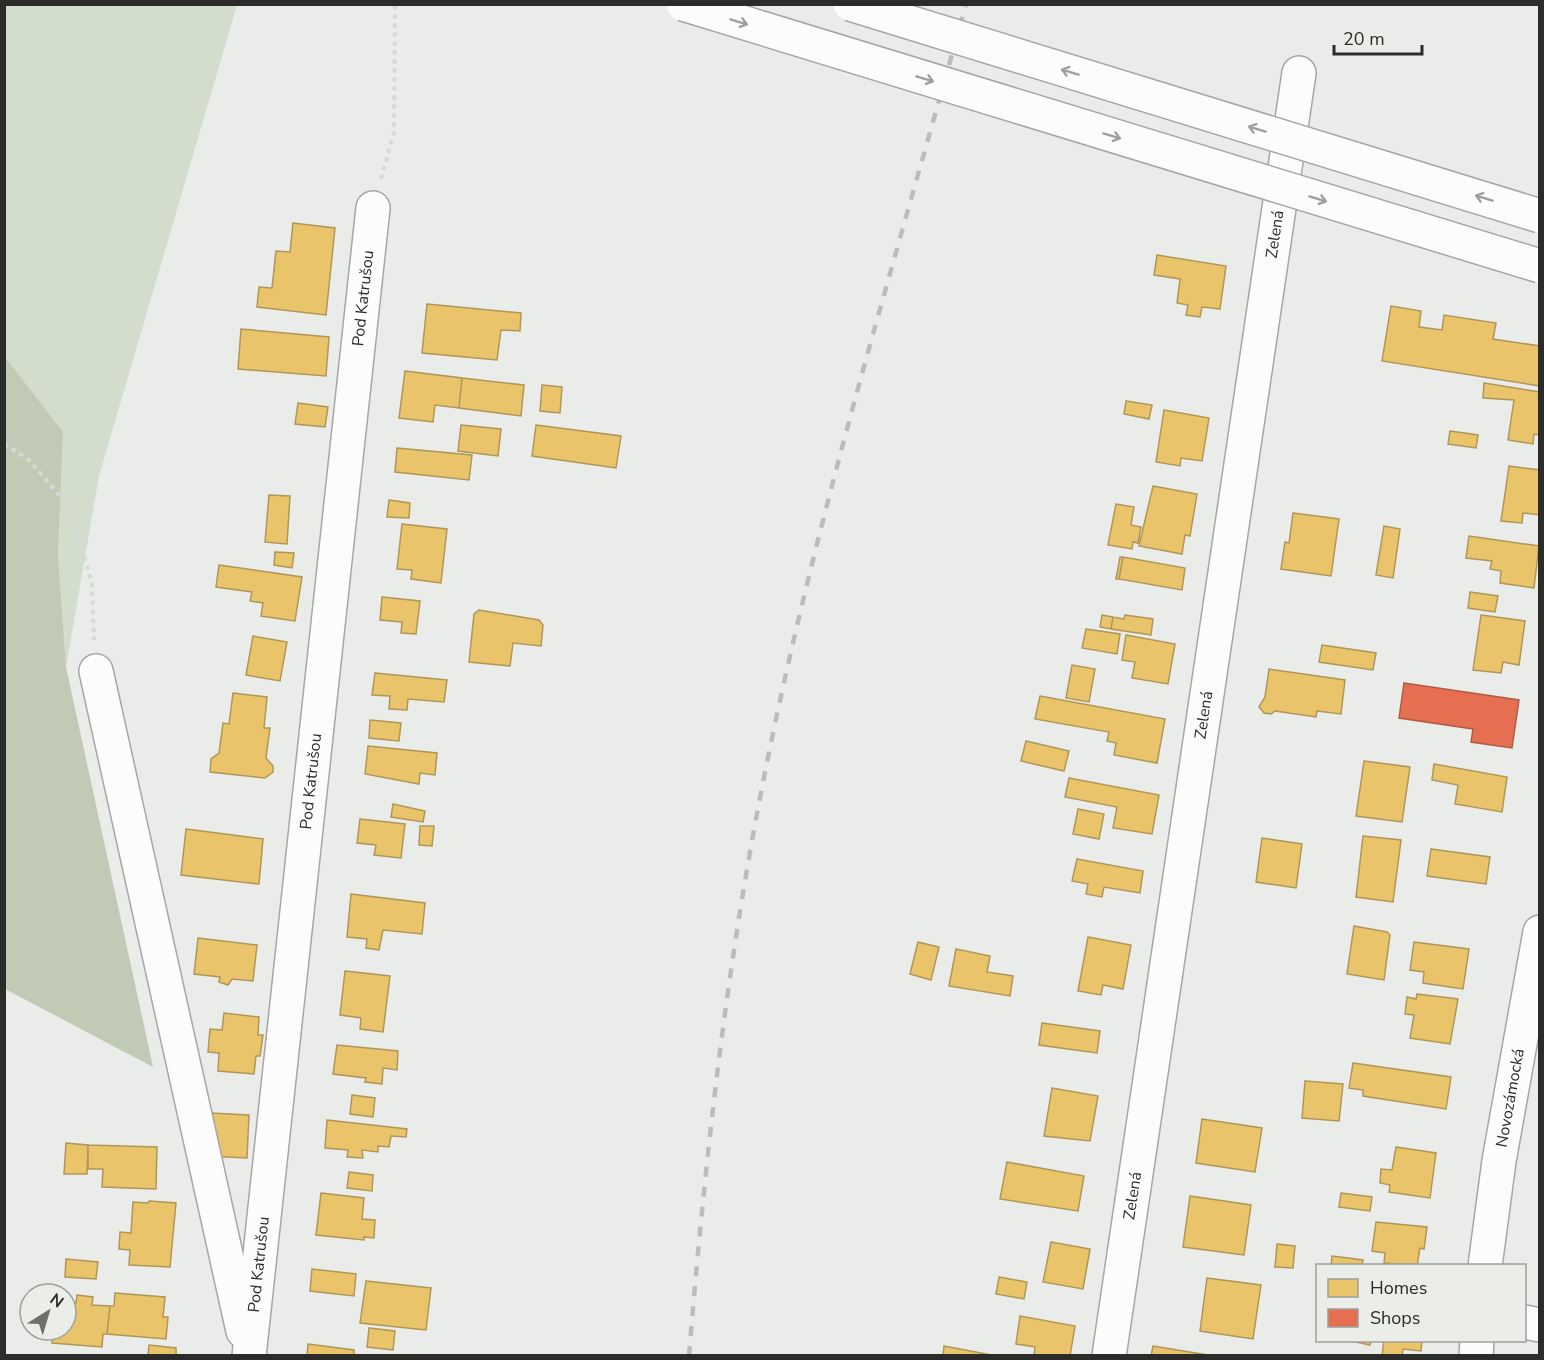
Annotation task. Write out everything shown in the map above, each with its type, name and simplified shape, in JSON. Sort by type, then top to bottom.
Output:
[{"type":"main road","points":[[683,4],[1539,266]]},
{"type":"main road","points":[[850,4],[1539,216]]},
{"type":"main road","name":"Zelená","points":[[1109,1356],[1299,74]]},
{"type":"main road","name":"Pod Katrušou","points":[[248,1356],[373,208]]},
{"type":"main road","points":[[96,671],[248,1356]]},
{"type":"main road","name":"Novozámocká","points":[[1485,1264],[1532,1011],[1539,932]]},
{"type":"path","points":[[373,208],[394,132],[395,4]]},
{"type":"path","points":[[4,444],[28,459],[72,510],[92,584],[96,671]]},
{"type":"green space","points":[[5,5],[237,5],[99,476],[66,667],[58,555],[63,432],[5,357]]},
{"type":"green space","points":[[5,357],[63,432],[58,555],[66,667],[153,1067],[5,989]]},
{"type":"building: Homes","points":[[293,223],[335,228],[326,315],[257,307],[259,287],[272,288],[276,251],[290,252]]},
{"type":"building: Homes","points":[[1157,255],[1226,266],[1220,309],[1202,307],[1200,317],[1186,315],[1188,305],[1177,303],[1180,279],[1154,275]]},
{"type":"building: Homes","points":[[427,304],[521,313],[520,331],[501,330],[497,360],[422,353]]},
{"type":"building: Homes","points":[[1391,306],[1421,311],[1419,327],[1442,330],[1444,315],[1496,323],[1493,339],[1540,346],[1540,386],[1382,361]]},
{"type":"building: Homes","points":[[241,329],[329,337],[326,376],[238,369]]},
{"type":"building: Homes","points":[[405,371],[462,378],[459,408],[435,405],[433,422],[399,418]]},
{"type":"building: Homes","points":[[462,378],[524,385],[521,416],[459,408]]},
{"type":"building: Homes","points":[[1484,383],[1540,392],[1540,435],[1534,434],[1533,444],[1508,440],[1514,400],[1483,398]]},
{"type":"building: Homes","points":[[542,385],[562,387],[560,413],[540,411]]},
{"type":"building: Homes","points":[[1126,401],[1152,405],[1149,419],[1124,414]]},
{"type":"building: Homes","points":[[298,403],[328,407],[325,427],[295,424]]},
{"type":"building: Homes","points":[[1164,410],[1209,418],[1202,461],[1181,458],[1180,466],[1156,462]]},
{"type":"building: Homes","points":[[461,425],[501,429],[498,456],[458,451]]},
{"type":"building: Homes","points":[[536,425],[621,436],[616,468],[532,456]]},
{"type":"building: Homes","points":[[1450,431],[1478,435],[1476,448],[1448,444]]},
{"type":"building: Homes","points":[[397,448],[472,455],[469,480],[395,472]]},
{"type":"building: Homes","points":[[1509,466],[1540,470],[1540,515],[1523,513],[1522,523],[1501,521]]},
{"type":"building: Homes","points":[[1153,486],[1197,494],[1190,536],[1185,535],[1182,554],[1139,546]]},
{"type":"building: Homes","points":[[269,495],[290,496],[287,544],[265,542]]},
{"type":"building: Homes","points":[[389,500],[410,503],[409,518],[387,517]]},
{"type":"building: Homes","points":[[1116,504],[1134,507],[1131,525],[1141,527],[1138,543],[1133,542],[1132,549],[1108,545]]},
{"type":"building: Homes","points":[[1293,513],[1339,519],[1331,576],[1281,569],[1285,542],[1289,543]]},
{"type":"building: Homes","points":[[402,524],[447,529],[441,583],[411,579],[412,570],[397,569]]},
{"type":"building: Homes","points":[[1384,526],[1400,529],[1393,578],[1376,575]]},
{"type":"building: Homes","points":[[1469,536],[1539,546],[1534,588],[1500,583],[1501,571],[1490,569],[1492,561],[1466,558]]},
{"type":"building: Homes","points":[[275,552],[294,553],[292,568],[274,565]]},
{"type":"building: Homes","points":[[1120,557],[1123,557],[1119,579],[1116,579]]},
{"type":"building: Homes","points":[[1123,557],[1185,568],[1182,590],[1119,579]]},
{"type":"building: Homes","points":[[219,565],[302,577],[295,621],[261,616],[263,603],[250,601],[252,592],[216,587]]},
{"type":"building: Homes","points":[[1470,592],[1498,596],[1495,612],[1468,608]]},
{"type":"building: Homes","points":[[382,597],[420,601],[416,634],[401,633],[402,622],[380,620]]},
{"type":"building: Homes","points":[[479,610],[539,620],[543,625],[541,646],[513,643],[510,666],[469,662],[474,614]]},
{"type":"building: Homes","points":[[1102,615],[1113,617],[1111,629],[1100,627]]},
{"type":"building: Homes","points":[[1125,615],[1153,619],[1151,635],[1111,629],[1113,617],[1124,619]]},
{"type":"building: Homes","points":[[1481,615],[1525,621],[1519,665],[1503,662],[1501,673],[1473,670]]},
{"type":"building: Homes","points":[[1086,629],[1120,634],[1117,654],[1082,648]]},
{"type":"building: Homes","points":[[1126,635],[1175,644],[1168,684],[1132,678],[1135,662],[1122,660]]},
{"type":"building: Homes","points":[[253,636],[287,642],[280,681],[246,675]]},
{"type":"building: Homes","points":[[1322,645],[1376,653],[1373,670],[1319,662]]},
{"type":"building: Homes","points":[[1072,665],[1095,669],[1089,702],[1066,698]]},
{"type":"building: Homes","points":[[1269,669],[1345,680],[1341,714],[1317,711],[1316,717],[1275,711],[1271,714],[1264,713],[1259,707],[1265,697]]},
{"type":"building: Homes","points":[[375,673],[447,680],[444,702],[408,699],[407,710],[389,709],[390,696],[372,695]]},
{"type":"building: Homes","points":[[233,693],[267,697],[264,728],[270,728],[266,758],[273,766],[273,772],[265,778],[210,772],[211,759],[219,753],[223,723],[229,724]]},
{"type":"building: Homes","points":[[1040,696],[1165,719],[1157,763],[1114,755],[1116,743],[1107,741],[1109,732],[1035,719]]},
{"type":"building: Homes","points":[[370,720],[401,723],[399,741],[369,738]]},
{"type":"building: Homes","points":[[1026,741],[1069,751],[1064,771],[1021,761]]},
{"type":"building: Homes","points":[[368,746],[437,753],[435,775],[420,773],[419,784],[365,774]]},
{"type":"building: Homes","points":[[1364,761],[1410,767],[1402,822],[1356,816]]},
{"type":"building: Homes","points":[[1434,764],[1507,777],[1502,812],[1455,804],[1458,785],[1432,780]]},
{"type":"building: Homes","points":[[1069,778],[1159,795],[1152,834],[1113,828],[1117,807],[1065,797]]},
{"type":"building: Homes","points":[[393,804],[425,811],[423,822],[391,817]]},
{"type":"building: Homes","points":[[1078,809],[1104,814],[1099,839],[1073,834]]},
{"type":"building: Homes","points":[[360,819],[405,824],[401,858],[374,855],[376,845],[357,843]]},
{"type":"building: Homes","points":[[420,826],[434,826],[432,846],[419,845]]},
{"type":"building: Homes","points":[[186,829],[263,839],[259,884],[181,875]]},
{"type":"building: Homes","points":[[1363,836],[1401,840],[1393,902],[1356,897]]},
{"type":"building: Homes","points":[[1262,838],[1302,844],[1296,888],[1256,882]]},
{"type":"building: Homes","points":[[1431,849],[1490,857],[1486,884],[1427,876]]},
{"type":"building: Homes","points":[[1077,859],[1143,871],[1140,893],[1104,887],[1102,897],[1086,894],[1088,884],[1072,881]]},
{"type":"building: Homes","points":[[351,894],[425,903],[422,934],[383,930],[379,950],[366,948],[367,939],[347,937]]},
{"type":"building: Homes","points":[[1354,926],[1387,932],[1390,935],[1384,980],[1347,974]]},
{"type":"building: Homes","points":[[1088,937],[1131,945],[1123,989],[1103,985],[1101,995],[1078,991]]},
{"type":"building: Homes","points":[[198,938],[257,945],[253,981],[232,979],[228,985],[219,982],[220,977],[194,974]]},
{"type":"building: Homes","points":[[918,942],[939,947],[931,980],[910,974]]},
{"type":"building: Homes","points":[[1414,942],[1469,949],[1463,989],[1423,983],[1424,972],[1410,970]]},
{"type":"building: Homes","points":[[956,949],[990,956],[987,972],[1013,976],[1010,996],[949,986]]},
{"type":"building: Homes","points":[[345,971],[390,976],[383,1032],[360,1029],[361,1018],[340,1015]]},
{"type":"building: Homes","points":[[1417,994],[1458,999],[1450,1044],[1410,1038],[1414,1015],[1405,1014],[1407,997],[1416,999]]},
{"type":"building: Homes","points":[[224,1013],[259,1017],[258,1035],[263,1035],[260,1056],[256,1056],[254,1074],[218,1071],[219,1053],[208,1052],[210,1029],[222,1030]]},
{"type":"building: Homes","points":[[1042,1023],[1100,1031],[1097,1053],[1039,1045]]},
{"type":"building: Homes","points":[[337,1045],[398,1051],[397,1070],[383,1068],[382,1084],[365,1082],[366,1078],[333,1074]]},
{"type":"building: Homes","points":[[1353,1063],[1451,1077],[1446,1109],[1363,1096],[1363,1090],[1349,1088]]},
{"type":"building: Homes","points":[[1305,1081],[1343,1084],[1339,1121],[1302,1118]]},
{"type":"building: Homes","points":[[1052,1088],[1098,1096],[1090,1141],[1044,1136]]},
{"type":"building: Homes","points":[[352,1095],[375,1098],[373,1117],[350,1114]]},
{"type":"building: Homes","points":[[210,1113],[249,1115],[247,1158],[207,1156]]},
{"type":"building: Homes","points":[[1202,1119],[1262,1128],[1255,1172],[1196,1163]]},
{"type":"building: Homes","points":[[327,1120],[407,1129],[406,1137],[391,1136],[389,1147],[378,1146],[378,1152],[362,1150],[363,1158],[347,1157],[348,1150],[325,1148]]},
{"type":"building: Homes","points":[[66,1143],[88,1145],[87,1174],[64,1174]]},
{"type":"building: Homes","points":[[88,1145],[157,1147],[156,1189],[102,1187],[103,1169],[88,1169]]},
{"type":"building: Homes","points":[[1396,1147],[1436,1153],[1430,1198],[1389,1192],[1390,1185],[1380,1183],[1381,1169],[1392,1170]]},
{"type":"building: Homes","points":[[1007,1162],[1084,1176],[1078,1211],[1000,1199]]},
{"type":"building: Homes","points":[[349,1172],[373,1175],[372,1191],[347,1188]]},
{"type":"building: Homes","points":[[321,1193],[364,1198],[362,1219],[375,1220],[374,1238],[364,1237],[364,1240],[316,1235]]},
{"type":"building: Homes","points":[[1341,1193],[1372,1197],[1370,1211],[1339,1207]]},
{"type":"building: Homes","points":[[1190,1196],[1251,1205],[1244,1255],[1183,1247]]},
{"type":"building: Homes","points":[[149,1201],[176,1203],[170,1267],[129,1265],[130,1250],[119,1249],[120,1232],[131,1233],[133,1202],[148,1203]]},
{"type":"building: Homes","points":[[1376,1222],[1427,1227],[1424,1249],[1420,1248],[1417,1264],[1384,1263],[1385,1253],[1372,1251]]},
{"type":"building: Homes","points":[[1051,1242],[1090,1249],[1083,1289],[1043,1282]]},
{"type":"building: Homes","points":[[1277,1244],[1295,1246],[1293,1268],[1275,1267]]},
{"type":"building: Homes","points":[[1332,1256],[1363,1260],[1362,1264],[1331,1264]]},
{"type":"building: Homes","points":[[66,1259],[98,1262],[96,1279],[65,1277]]},
{"type":"building: Homes","points":[[312,1269],[356,1274],[354,1296],[310,1291]]},
{"type":"building: Homes","points":[[999,1277],[1027,1282],[1024,1299],[996,1294]]},
{"type":"building: Homes","points":[[1207,1278],[1261,1285],[1253,1339],[1200,1331]]},
{"type":"building: Homes","points":[[366,1281],[431,1288],[426,1330],[360,1323]]},
{"type":"building: Homes","points":[[115,1293],[165,1297],[163,1317],[168,1317],[166,1339],[107,1334],[110,1306],[114,1306]]},
{"type":"building: Homes","points":[[78,1295],[93,1297],[92,1305],[110,1306],[107,1334],[103,1334],[102,1347],[52,1343],[78,1342]]},
{"type":"building: Homes","points":[[1020,1316],[1075,1326],[1070,1356],[1034,1356],[1035,1347],[1016,1344]]},
{"type":"building: Homes","points":[[369,1328],[395,1331],[393,1350],[367,1347]]},
{"type":"building: Homes","points":[[1384,1342],[1422,1342],[1421,1351],[1403,1349],[1402,1356],[1382,1356]]},
{"type":"building: Homes","points":[[308,1344],[354,1350],[354,1356],[307,1356]]},
{"type":"building: Homes","points":[[149,1345],[176,1348],[176,1356],[148,1356]]},
{"type":"building: Homes","points":[[944,1346],[997,1356],[943,1356]]},
{"type":"building: Homes","points":[[1153,1346],[1214,1356],[1151,1356]]},
{"type":"building: Shops","points":[[1404,683],[1519,700],[1512,748],[1471,742],[1473,729],[1399,718]]},
{"type":"railway","points":[[689,1356],[718,1065],[738,921],[764,777],[832,485],[966,4]]}]
